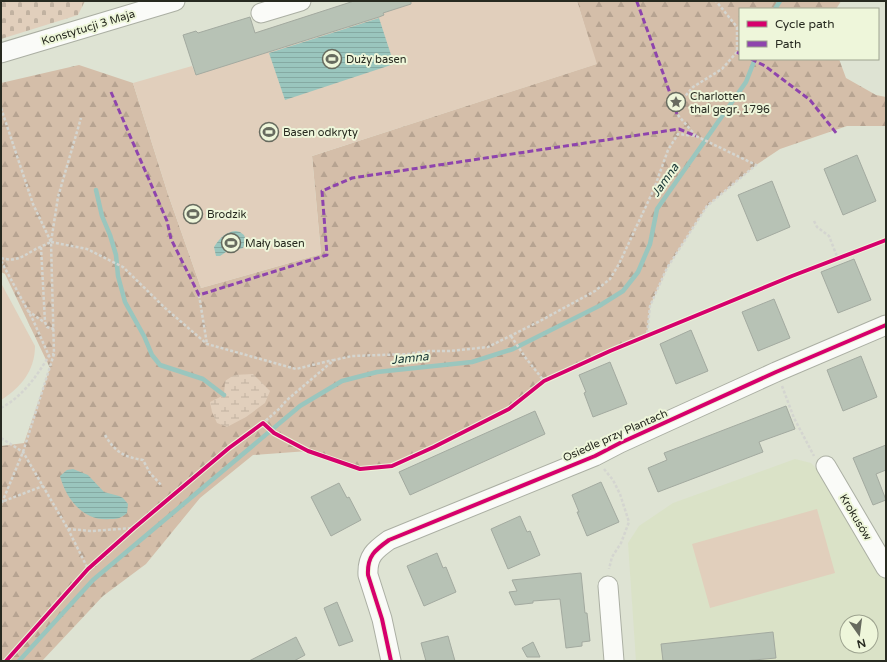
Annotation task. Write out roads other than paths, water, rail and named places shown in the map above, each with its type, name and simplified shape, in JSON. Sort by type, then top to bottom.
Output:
[{"type":"street","name":"Konstytucji 3 Maja","points":[[1,53],[175,1]]},
{"type":"street","points":[[261,13],[301,1]]},
{"type":"street","name":"Osiedle przy Plantach","points":[[391,661],[382,619],[368,575],[368,567],[372,554],[389,540],[595,456],[620,443],[776,372],[886,325]]},
{"type":"street","name":"Krokusów","points":[[826,466],[886,568]]},
{"type":"street","points":[[608,586],[614,661]]},
{"type":"water","name":"Duży basen","points":[[379,18],[394,64],[285,100],[269,53]]},
{"type":"water","name":"Brodzik","points":[[193,206],[199,209],[202,215],[199,221],[193,224],[187,221],[184,215],[187,209]]},
{"type":"water","name":"Mały basen","points":[[236,231],[244,235],[246,240],[243,248],[229,250],[220,256],[216,256],[214,247],[218,241],[226,234]]},
{"type":"water","points":[[73,469],[88,475],[104,492],[123,498],[128,504],[127,513],[121,517],[113,519],[101,519],[84,513],[72,501],[60,476],[67,470]]},
{"type":"waterway","name":"Jamna","points":[[776,8],[780,1]]},
{"type":"waterway","name":"Jamna","points":[[19,661],[93,580],[300,406],[342,381],[377,372],[472,362],[513,349],[599,306],[623,291],[638,272],[650,244],[657,209],[746,82],[755,60]]},
{"type":"waterway","points":[[96,190],[102,216],[116,255],[118,276],[125,302],[144,336],[152,355],[160,365],[203,379],[224,395]]},
{"type":"place","name":"Duży basen","points":[[332,59]]},
{"type":"place","name":"Charlotten thal gegr. 1796","points":[[676,102]]},
{"type":"place","name":"Basen odkryty","points":[[269,132]]},
{"type":"place","name":"Brodzik","points":[[193,214]]},
{"type":"place","name":"Mały basen","points":[[231,243]]}]
